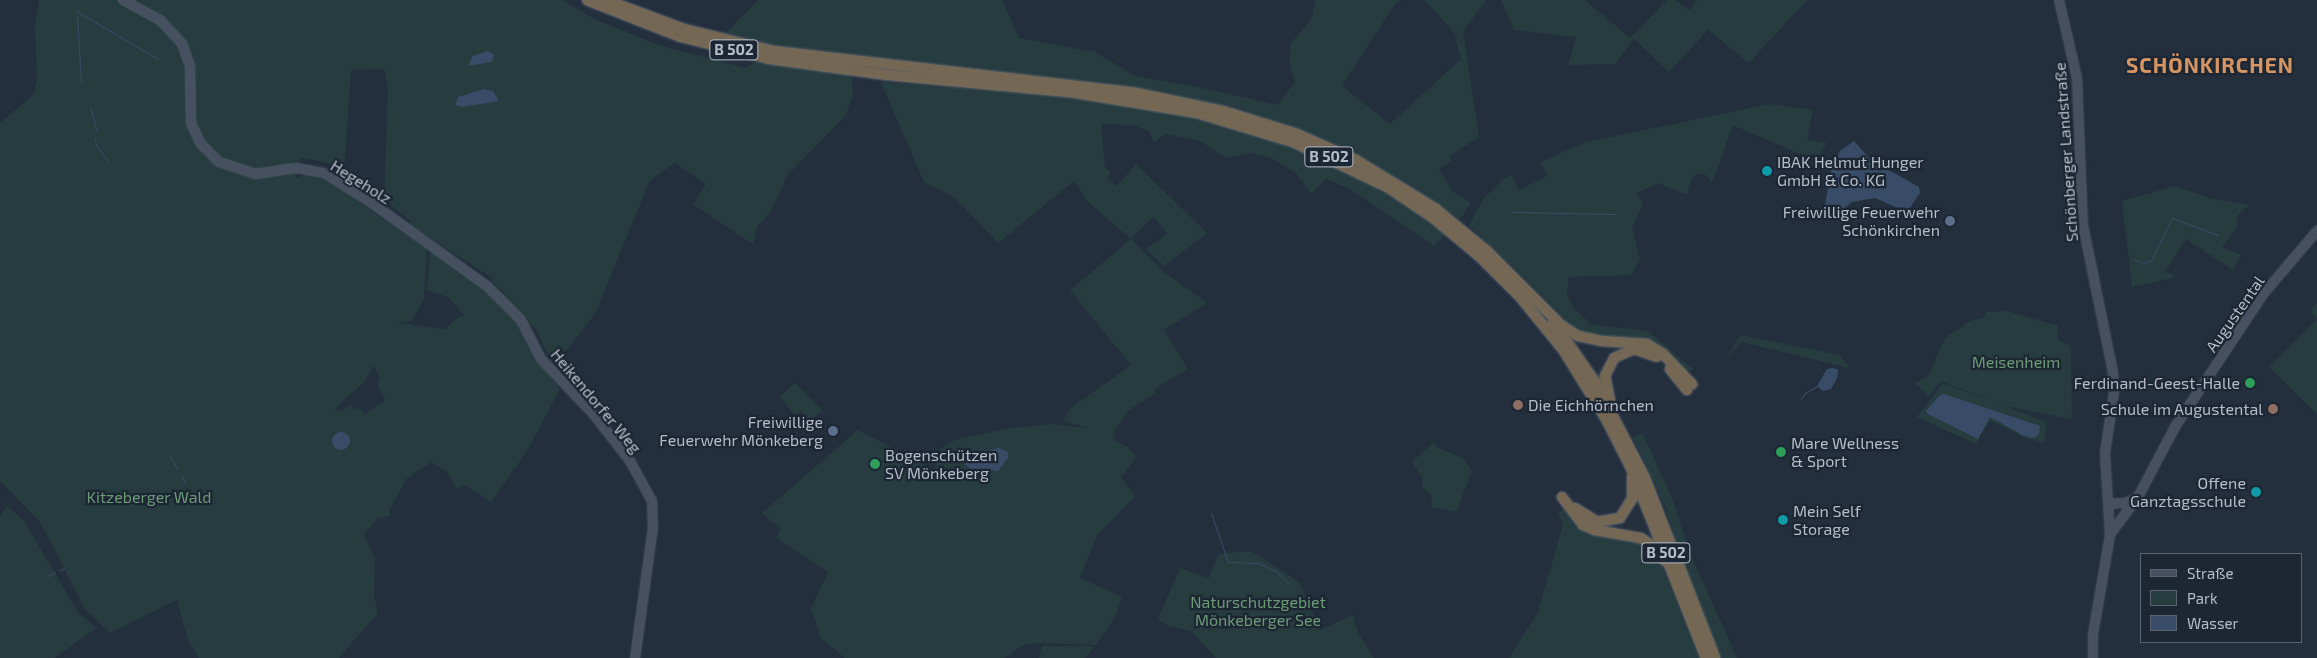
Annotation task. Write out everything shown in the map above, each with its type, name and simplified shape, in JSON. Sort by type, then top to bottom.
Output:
[{"type":"highway","name":"B 502","points":[[587,0],[655,28],[707,44],[770,59],[1136,93],[1223,111],[1297,134],[1356,160],[1429,204],[1487,251],[1530,294],[1571,346],[1613,414],[1659,511],[1715,658]]},
{"type":"highway","name":"B 502","points":[[606,0],[658,21],[729,42],[801,56],[891,71],[1076,93],[1172,108],[1263,131],[1352,168],[1432,217],[1480,257],[1517,293],[1575,367],[1606,419],[1631,468],[1675,575],[1706,658]]},
{"type":"highway","points":[[1530,294],[1578,336],[1602,341],[1635,341],[1654,348],[1689,387],[1651,353],[1634,349],[1623,351],[1609,364],[1605,376],[1613,414]]},
{"type":"highway","points":[[1631,468],[1632,499],[1620,518],[1608,522],[1586,518],[1564,496],[1583,525],[1596,530],[1640,538],[1656,548],[1675,575]]},
{"type":"street","name":"Hegeholz","points":[[123,0],[160,20],[182,44],[190,66],[191,123],[201,144],[219,162],[254,174],[306,168],[334,179],[504,300],[530,337]]},
{"type":"street","name":"Schönberger Landstraße","points":[[2058,0],[2077,78],[2083,225],[2113,372],[2114,392],[2105,453],[2110,508],[2110,535],[2093,634],[2092,658]]},
{"type":"street","name":"Augustental","points":[[2110,535],[2138,497],[2175,427],[2259,302],[2317,231]]},
{"type":"street","name":"Heikendorfer Weg","points":[[530,337],[549,371],[596,416],[630,461],[652,501],[653,527],[635,658]]},
{"type":"street","points":[[2110,508],[2138,497]]},
{"type":"street","points":[[2110,508],[2132,506]]},
{"type":"green space","name":"Kitzeberger Wald","points":[[39,0],[562,0],[597,20],[658,45],[746,68],[759,59],[851,75],[853,94],[846,115],[787,176],[771,211],[757,227],[753,244],[693,204],[706,184],[675,163],[650,180],[596,312],[571,345],[552,364],[537,331],[520,309],[534,329],[490,286],[492,283],[520,308],[493,282],[492,278],[409,224],[411,222],[384,199],[388,87],[384,69],[351,70],[344,172],[328,163],[301,158],[296,178],[311,173],[340,189],[427,249],[424,299],[412,321],[401,322],[396,332],[401,323],[447,330],[445,328],[460,316],[465,317],[448,297],[427,290],[430,250],[489,292],[514,317],[534,358],[560,389],[527,451],[491,502],[465,485],[456,488],[447,472],[431,462],[406,479],[390,509],[390,516],[377,519],[364,535],[375,557],[374,596],[378,613],[339,658],[199,658],[188,640],[177,600],[110,633],[85,609],[40,522],[0,481],[0,123],[33,95],[37,79],[35,28]],"holes":[[[374,365],[380,379],[377,383],[385,400],[365,414],[359,407],[354,410],[351,404],[342,411],[334,409],[364,382]]]},
{"type":"green space","points":[[758,0],[1002,0],[1019,38],[1096,52],[1135,76],[1193,86],[1277,105],[1295,82],[1289,60],[1291,43],[1311,20],[1316,0],[1402,0],[1396,2],[1342,86],[1390,124],[1461,59],[1454,33],[1426,1],[1420,0],[1486,0],[1463,32],[1479,137],[1449,156],[1452,161],[1439,169],[1452,191],[1471,203],[1460,219],[1355,154],[1288,127],[1133,88],[773,45],[726,33]]},
{"type":"green space","points":[[1501,0],[1585,0],[1630,38],[1667,0],[1675,0],[1689,10],[1698,0],[1807,0],[1749,63],[1708,30],[1669,72],[1634,39],[1615,64],[1568,65],[1576,37],[1514,30]]},
{"type":"green space","points":[[881,82],[1101,99],[1205,117],[1311,152],[1403,201],[1447,233],[1434,246],[1350,189],[1326,179],[1311,194],[1296,173],[1269,157],[1249,153],[1226,158],[1198,140],[1165,134],[1154,143],[1149,131],[1133,125],[1101,124],[1105,167],[1111,173],[1107,177],[1117,186],[1136,164],[1207,233],[1164,266],[1146,249],[1167,234],[1154,216],[1131,239],[1088,202],[1074,181],[998,243],[954,197],[924,182]]},
{"type":"green space","points":[[1770,104],[1813,110],[1807,140],[1827,143],[1816,161],[1733,125],[1712,183],[1705,174],[1697,174],[1692,178],[1687,195],[1658,183],[1637,193],[1643,205],[1632,226],[1640,259],[1631,275],[1569,277],[1567,295],[1573,307],[1592,325],[1648,331],[1694,370],[1685,371],[1659,347],[1642,338],[1590,337],[1563,323],[1469,225],[1483,199],[1505,178],[1512,175],[1519,190],[1547,176],[1541,162],[1586,142]]},
{"type":"green space","points":[[2175,186],[2209,198],[2249,205],[2237,216],[2237,228],[2222,247],[2241,255],[2240,258],[2233,270],[2186,239],[2166,271],[2176,277],[2132,287],[2122,201]]},
{"type":"green space","points":[[1131,239],[1163,271],[1207,303],[1164,330],[1188,369],[1161,385],[1154,390],[1156,393],[1129,410],[1112,434],[1115,436],[1113,440],[1128,447],[1137,457],[1121,477],[1135,496],[1097,535],[1080,578],[1122,597],[1115,617],[1096,645],[1034,643],[1023,645],[1005,658],[845,658],[821,638],[811,609],[828,572],[776,538],[781,529],[762,513],[858,430],[935,470],[937,452],[954,440],[1005,429],[1050,424],[1088,428],[1062,421],[1072,407],[1131,365],[1070,290]]},
{"type":"green space","points":[[2317,302],[2317,319],[2310,312]]},
{"type":"green space","name":"Meisenheim","points":[[2006,311],[2058,326],[2057,339],[2071,346],[2072,419],[2004,406],[1941,381],[1929,396],[1915,383],[1928,376],[1945,338],[1970,321],[1983,318],[1986,312]]},
{"type":"green space","points":[[2317,319],[2317,414],[2269,367]]},
{"type":"green space","points":[[1740,335],[1840,355],[1850,368],[1742,342],[1726,359]]},
{"type":"green space","points":[[795,383],[822,410],[811,421],[801,411],[796,416],[779,397]]},
{"type":"green space","points":[[1943,383],[2047,422],[2044,443],[2023,437],[1990,420],[1976,444],[1917,417]],"holes":[[[1944,394],[2039,426],[2041,429],[2024,436],[1990,417],[1977,438],[1928,414]]]},
{"type":"green space","points":[[1643,434],[1673,500],[1688,548],[1737,658],[1720,658],[1685,570],[1665,506],[1633,437]]},
{"type":"green space","points":[[1433,443],[1440,449],[1462,457],[1472,471],[1456,512],[1432,507],[1431,495],[1422,487],[1423,479],[1412,462]]},
{"type":"green space","points":[[7,506],[24,521],[78,612],[96,628],[55,658],[0,658],[0,516]]},
{"type":"green space","points":[[1566,507],[1577,521],[1635,538],[1658,556],[1699,658],[1509,658],[1538,612],[1563,525],[1558,513]]},
{"type":"green space","name":"Naturschutzgebiet Mönkeberger See","points":[[1251,551],[1299,582],[1320,630],[1353,615],[1358,633],[1374,658],[1216,658],[1191,631],[1168,626],[1158,619],[1180,568],[1209,578],[1218,554]]},
{"type":"green space","points":[[1042,646],[1094,647],[1085,658],[1039,658]]},
{"type":"water","points":[[488,51],[494,55],[492,62],[468,66],[473,56]]},
{"type":"water","points":[[484,89],[493,91],[499,101],[462,107],[455,105],[458,97]]},
{"type":"water","points":[[1854,141],[1871,160],[1919,187],[1920,193],[1907,212],[1875,198],[1852,202],[1829,220],[1823,217],[1831,169],[1840,151]]},
{"type":"water","points":[[1833,368],[1838,370],[1837,378],[1831,389],[1823,391],[1817,386],[1827,369]]},
{"type":"water","points":[[1944,394],[2040,426],[2039,434],[2034,438],[2024,436],[1990,417],[1978,439],[1928,414],[1926,411],[1940,395]]},
{"type":"water","points":[[337,432],[345,432],[350,437],[348,448],[337,450],[332,445],[332,437]]},
{"type":"water","points":[[999,448],[1008,452],[1008,458],[998,471],[971,469],[962,462],[965,455]]},
{"type":"waterway","points":[[76,11],[158,59]]},
{"type":"waterway","points":[[77,15],[81,82]]},
{"type":"waterway","points":[[90,107],[97,131]]},
{"type":"waterway","points":[[95,139],[96,145],[108,161]]},
{"type":"waterway","points":[[1512,212],[1615,214]]},
{"type":"waterway","points":[[2133,259],[2144,263],[2151,261],[2172,218],[2218,235]]},
{"type":"waterway","points":[[1801,399],[1805,393],[1817,386]]},
{"type":"waterway","points":[[170,456],[177,468]]},
{"type":"waterway","points":[[181,476],[186,484]]},
{"type":"waterway","points":[[1211,513],[1228,562],[1258,563],[1277,572],[1288,583]]},
{"type":"waterway","points":[[60,570],[66,567]]},
{"type":"waterway","points":[[48,576],[55,572]]},
{"type":"place","name":"IBAK Helmut Hunger GmbH & Co. KG","points":[[1767,171]]},
{"type":"place","name":"Freiwillige Feuerwehr Schönkirchen","points":[[1950,221]]},
{"type":"place","name":"Ferdinand-Geest-Halle","points":[[2250,383]]},
{"type":"place","name":"Die Eichhörnchen","points":[[1518,405]]},
{"type":"place","name":"Schule im Augustental","points":[[2273,409]]},
{"type":"place","name":"Freiwillige Feuerwehr Mönkeberg","points":[[833,431]]},
{"type":"place","name":"Mare Wellness & Sport","points":[[1781,452]]},
{"type":"place","name":"Bogenschützen SV Mönkeberg","points":[[875,464]]},
{"type":"place","name":"Offene Ganztagsschule","points":[[2256,492]]},
{"type":"place","name":"Mein Self Storage","points":[[1783,520]]},
{"type":"district","name":"SCHÖNKIRCHEN","points":[[2210,65]]}]
